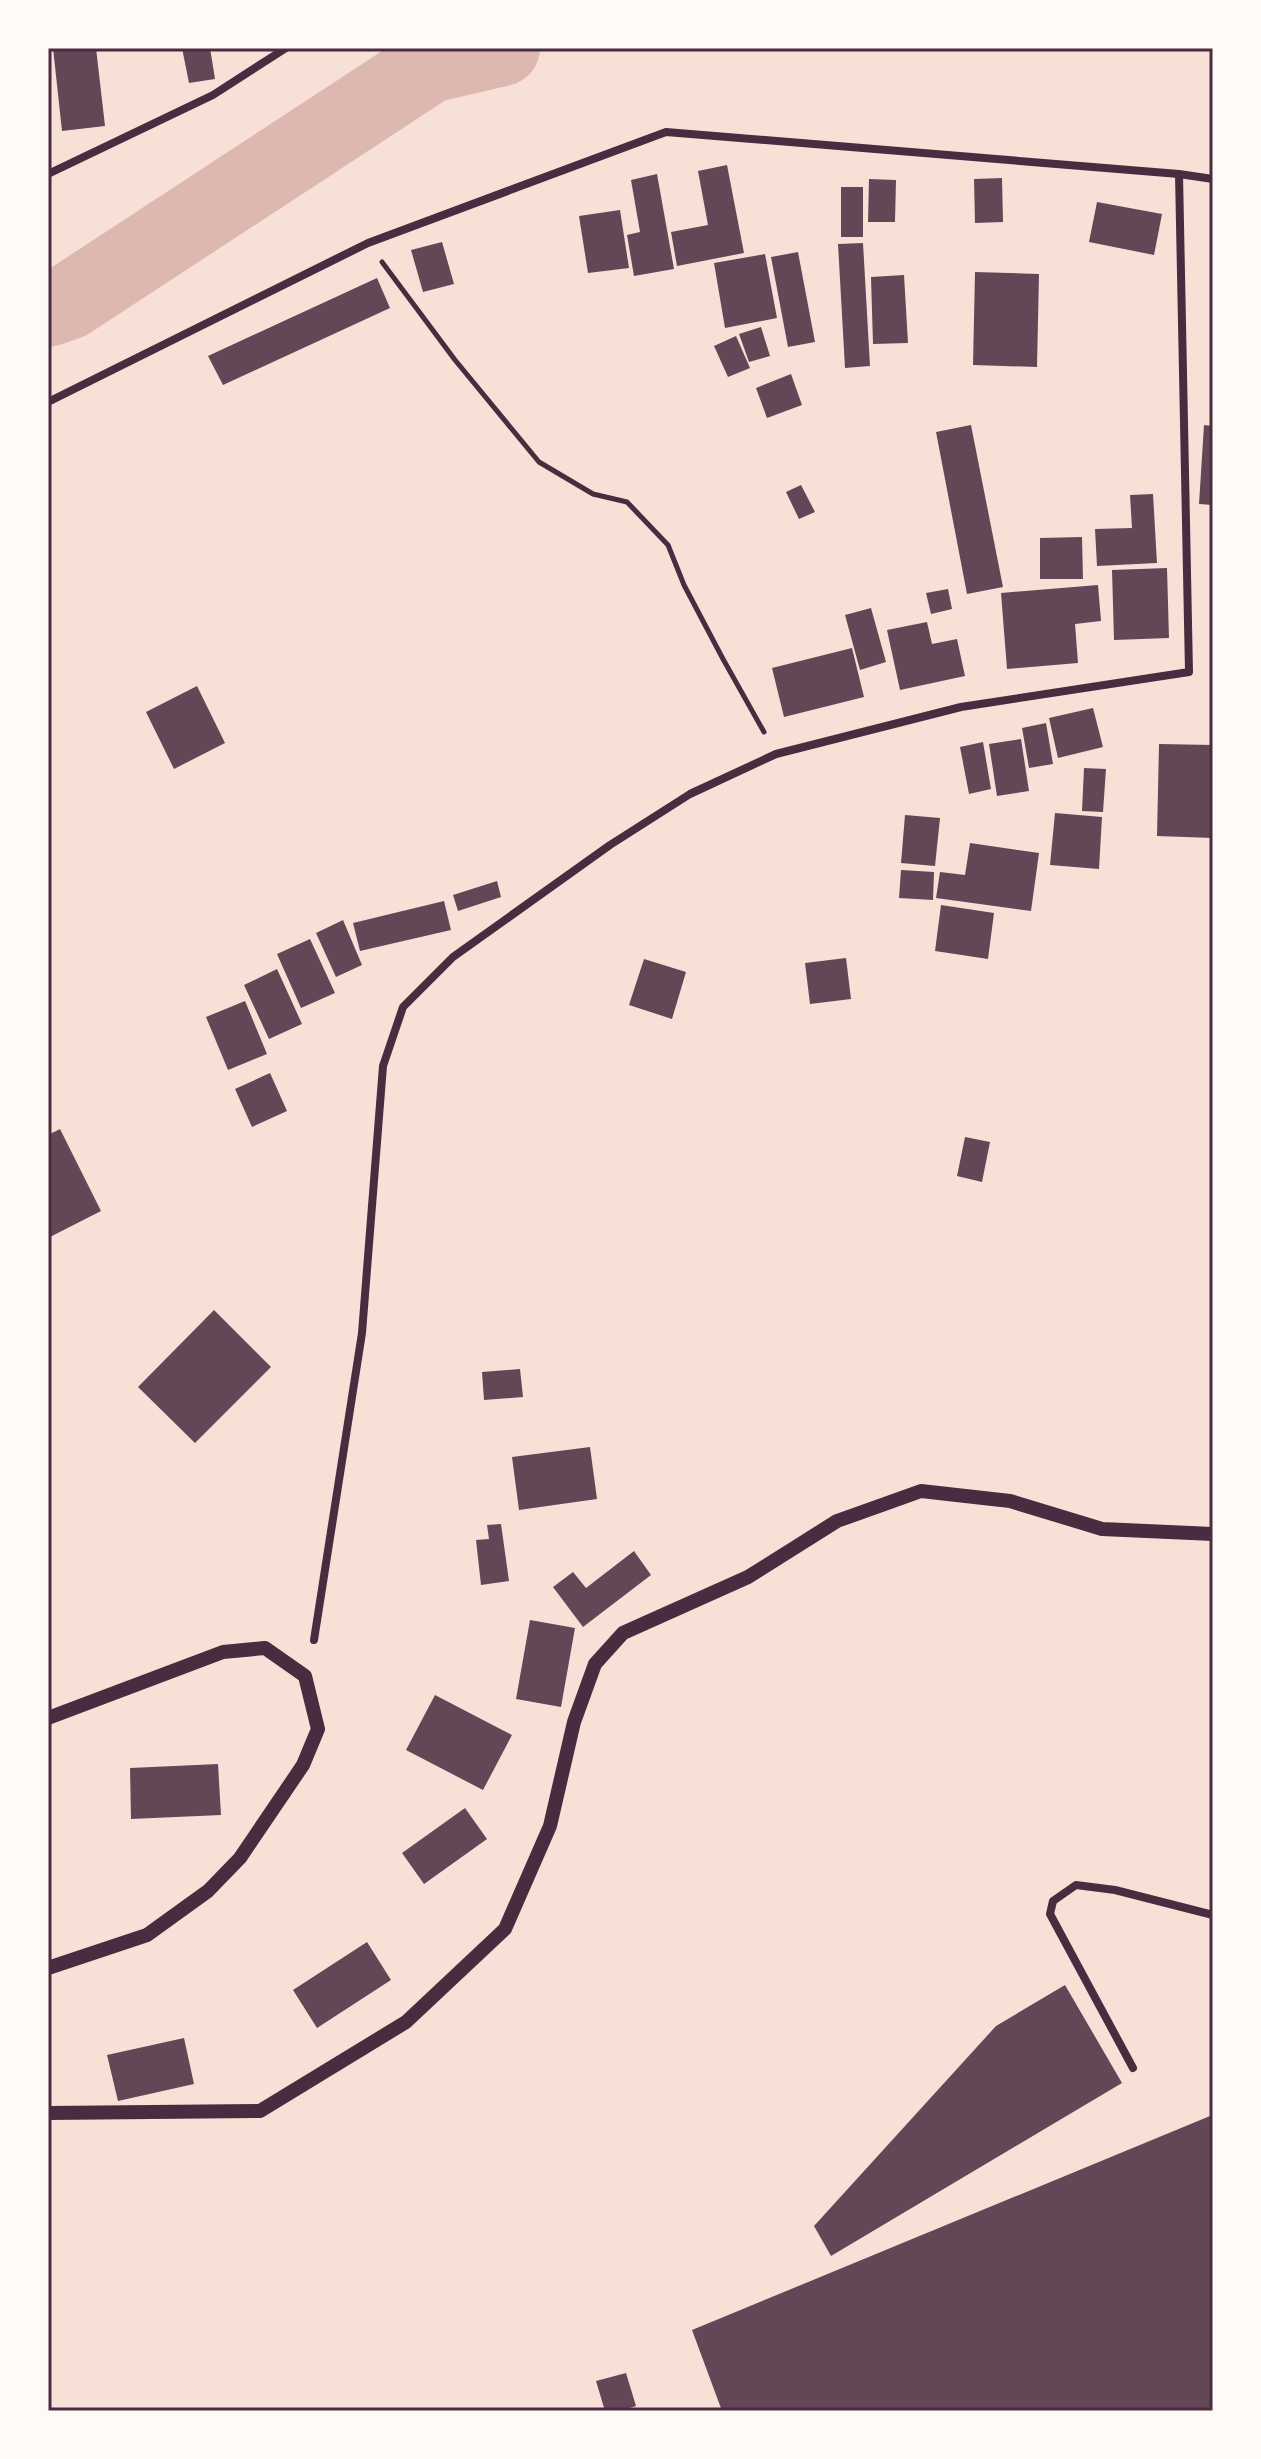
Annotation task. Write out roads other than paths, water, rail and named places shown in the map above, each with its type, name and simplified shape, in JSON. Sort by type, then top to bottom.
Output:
[{"type":"street","points":[[48,174],[213,95],[286,48]]},
{"type":"street","points":[[48,402],[368,243],[666,132],[1213,179]]},
{"type":"street","points":[[314,1640],[362,1333],[383,1066],[403,1007],[453,957],[610,845],[690,794],[776,754],[961,707],[1189,672],[1179,174]]},
{"type":"street","points":[[48,2113],[260,2111],[406,2022],[505,1929],[550,1826],[574,1722],[595,1664],[623,1633],[748,1577],[837,1521],[921,1491],[1010,1501],[1102,1529],[1213,1534]]},
{"type":"street","points":[[48,1718],[223,1652],[265,1648],[305,1676],[318,1729],[303,1765],[283,1797],[240,1858],[208,1891],[147,1935],[48,1968]]},
{"type":"street","points":[[1133,2068],[1050,1914],[1053,1901],[1076,1885],[1115,1890],[1213,1915]]},
{"type":"waterway","points":[[48,309],[68,302],[430,65],[502,48]]}]
